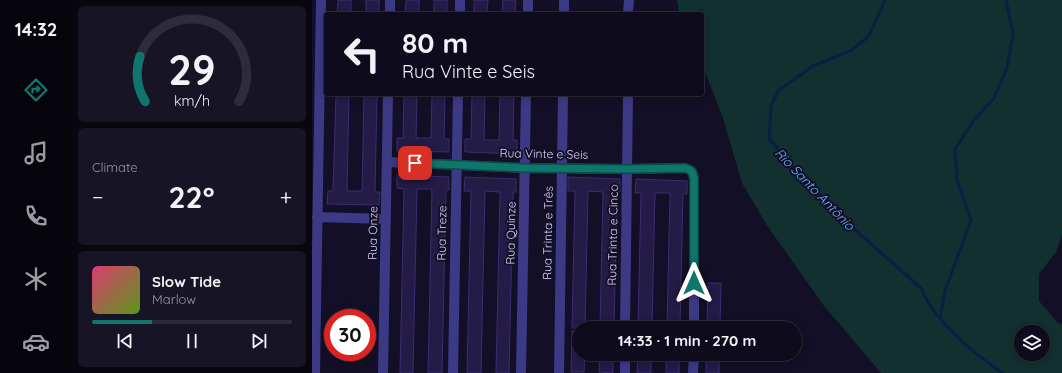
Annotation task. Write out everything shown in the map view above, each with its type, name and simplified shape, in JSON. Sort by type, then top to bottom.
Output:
[{"type":"street","points":[[315,373],[317,217],[315,161],[321,0]]},
{"type":"street","points":[[390,0],[390,12]]},
{"type":"street","points":[[460,0],[460,12]]},
{"type":"street","points":[[528,0],[528,12]]},
{"type":"street","points":[[564,0],[564,12]]},
{"type":"street","points":[[628,12],[629,0]]},
{"type":"street","name":"Rua Onze","points":[[383,373],[388,96]]},
{"type":"street","name":"Rua Treze","points":[[453,373],[458,96]]},
{"type":"street","name":"Rua Quinze","points":[[521,373],[526,96]]},
{"type":"street","name":"Rua Trinta e Três","points":[[559,373],[563,96]]},
{"type":"street","name":"Rua Trinta e Cinco","points":[[625,321],[628,96]]},
{"type":"street","name":"Rua Vinte e Seis","points":[[387,162],[525,168],[685,168],[692,171],[694,179],[694,321]]},
{"type":"street","points":[[317,217],[386,219]]},
{"type":"street","points":[[625,361],[625,373]]},
{"type":"street","points":[[694,361],[694,373]]},
{"type":"green space","points":[[677,0],[1062,0],[1062,235],[1056,252],[1039,274],[1039,301],[1058,323],[1062,324],[1062,373],[881,373],[824,306],[766,224],[742,183],[723,118],[704,71],[704,12],[679,12]]},
{"type":"building","points":[[338,0],[351,0],[351,12],[337,12]]},
{"type":"building","points":[[366,0],[379,0],[379,12],[366,12]]},
{"type":"building","points":[[406,0],[419,0],[419,12],[405,12]]},
{"type":"building","points":[[434,0],[447,0],[447,12],[434,12]]},
{"type":"building","points":[[474,0],[488,0],[487,12],[474,12]]},
{"type":"building","points":[[503,0],[516,0],[515,12],[502,12]]},
{"type":"building","points":[[336,96],[349,96],[347,191],[362,191],[364,96],[377,96],[375,192],[380,192],[379,205],[327,204],[328,191],[333,191]]},
{"type":"building","points":[[404,96],[417,96],[416,138],[431,138],[432,96],[445,96],[444,139],[449,139],[449,152],[397,151],[397,138],[403,138]]},
{"type":"building","points":[[472,96],[485,96],[484,140],[499,140],[500,96],[514,96],[513,140],[517,140],[517,154],[465,152],[465,139],[471,139]]},
{"type":"building","points":[[397,175],[449,177],[449,190],[446,190],[442,373],[428,373],[432,189],[417,189],[413,373],[400,373],[404,189],[397,188]]},
{"type":"building","points":[[465,177],[516,179],[516,192],[513,192],[509,373],[496,373],[500,192],[485,191],[481,373],[467,373],[471,191],[464,191]]},
{"type":"building","points":[[568,177],[620,179],[620,192],[617,192],[614,321],[600,321],[603,192],[588,191],[585,321],[572,321],[575,191],[568,191]]},
{"type":"building","points":[[636,179],[687,181],[687,194],[683,194],[680,321],[667,321],[670,193],[655,193],[652,321],[638,321],[641,193],[635,193]]},
{"type":"building","points":[[708,283],[721,283],[720,321],[707,321]]},
{"type":"building","points":[[572,331],[572,361],[585,361],[584,372],[571,372]]},
{"type":"building","points":[[600,361],[613,361],[613,373],[599,372]]},
{"type":"building","points":[[638,361],[651,361],[651,373],[637,373]]},
{"type":"building","points":[[666,361],[679,361],[679,373],[666,373]]},
{"type":"building","points":[[706,361],[719,361],[719,373],[706,373]]},
{"type":"waterway","name":"Rio Santo Antônio","points":[[885,0],[869,36],[852,50],[813,66],[779,90],[771,106],[769,139],[776,146],[782,157],[835,209],[845,221],[921,288],[927,300],[942,321],[972,350],[1003,373]]},
{"type":"waterway","points":[[940,318],[945,291],[971,220],[957,180],[955,149],[974,120],[994,98],[1007,68],[1013,34],[1006,0]]},
{"type":"route","points":[[415,163],[525,168],[689,169],[694,174],[694,283]]}]
